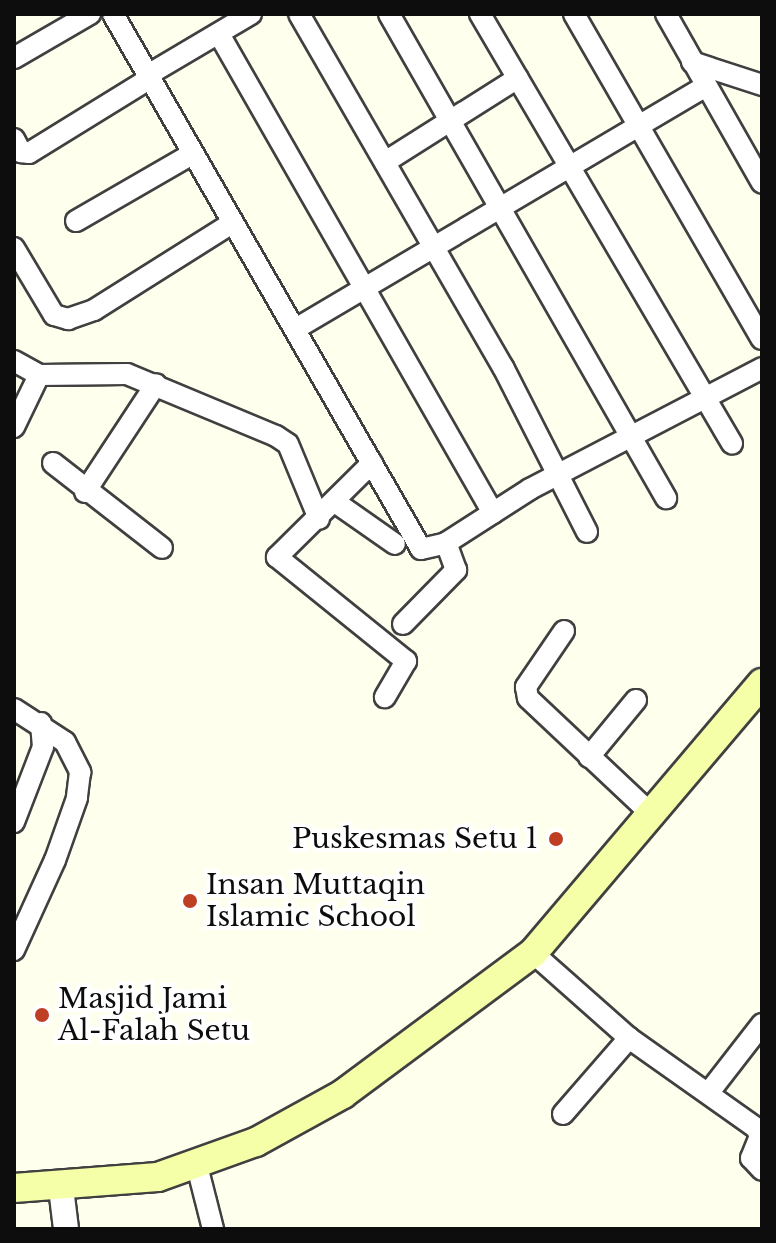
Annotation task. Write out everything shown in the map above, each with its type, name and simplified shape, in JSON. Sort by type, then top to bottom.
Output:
[{"type":"main road","points":[[14,1188],[61,1188],[147,1179],[197,1166],[256,1142],[343,1094],[533,953],[649,812],[762,683]]},
{"type":"street","points":[[14,58],[90,14]]},
{"type":"street","points":[[113,14],[232,223],[297,328],[417,545],[426,551],[446,543],[558,474],[631,434],[762,368]]},
{"type":"street","points":[[14,139],[21,152],[29,153],[251,14]]},
{"type":"street","points":[[299,14],[435,247],[587,532]]},
{"type":"street","points":[[389,14],[666,498]]},
{"type":"street","points":[[480,14],[732,443]]},
{"type":"street","points":[[574,14],[762,339]]},
{"type":"street","points":[[666,14],[762,183]]},
{"type":"street","points":[[219,34],[493,513]]},
{"type":"street","points":[[692,62],[762,85]]},
{"type":"street","points":[[385,162],[518,78]]},
{"type":"street","points":[[297,328],[706,86]]},
{"type":"street","points":[[76,221],[192,154]]},
{"type":"street","points":[[14,248],[54,315],[68,319],[94,310],[232,223]]},
{"type":"street","points":[[14,361],[39,375],[127,374],[288,444],[319,519]]},
{"type":"street","points":[[14,427],[39,375]]},
{"type":"street","points":[[85,492],[156,384]]},
{"type":"street","points":[[53,463],[85,492],[162,548]]},
{"type":"street","points":[[372,463],[319,519],[277,557],[406,661],[385,697]]},
{"type":"street","points":[[335,502],[395,544]]},
{"type":"street","points":[[403,624],[456,570],[446,543]]},
{"type":"street","points":[[564,631],[525,692],[649,812]]},
{"type":"street","points":[[589,757],[636,700]]},
{"type":"street","points":[[14,709],[41,723],[65,742],[80,772],[77,798],[55,860],[19,924],[14,950]]},
{"type":"street","points":[[14,822],[43,747],[41,723]]},
{"type":"street","points":[[533,953],[629,1038],[710,1091],[759,1132],[751,1158],[762,1170]]},
{"type":"street","points":[[710,1091],[762,1024]]},
{"type":"street","points":[[563,1114],[629,1038]]},
{"type":"street","points":[[197,1166],[213,1229]]},
{"type":"street","points":[[61,1188],[66,1229]]},
{"type":"place","name":"Puskesmas Setu 1","points":[[556,839]]},
{"type":"place","name":"Insan Muttaqin Islamic School","points":[[190,901]]},
{"type":"place","name":"Masjid Jami Al-Falah Setu","points":[[42,1015]]}]
